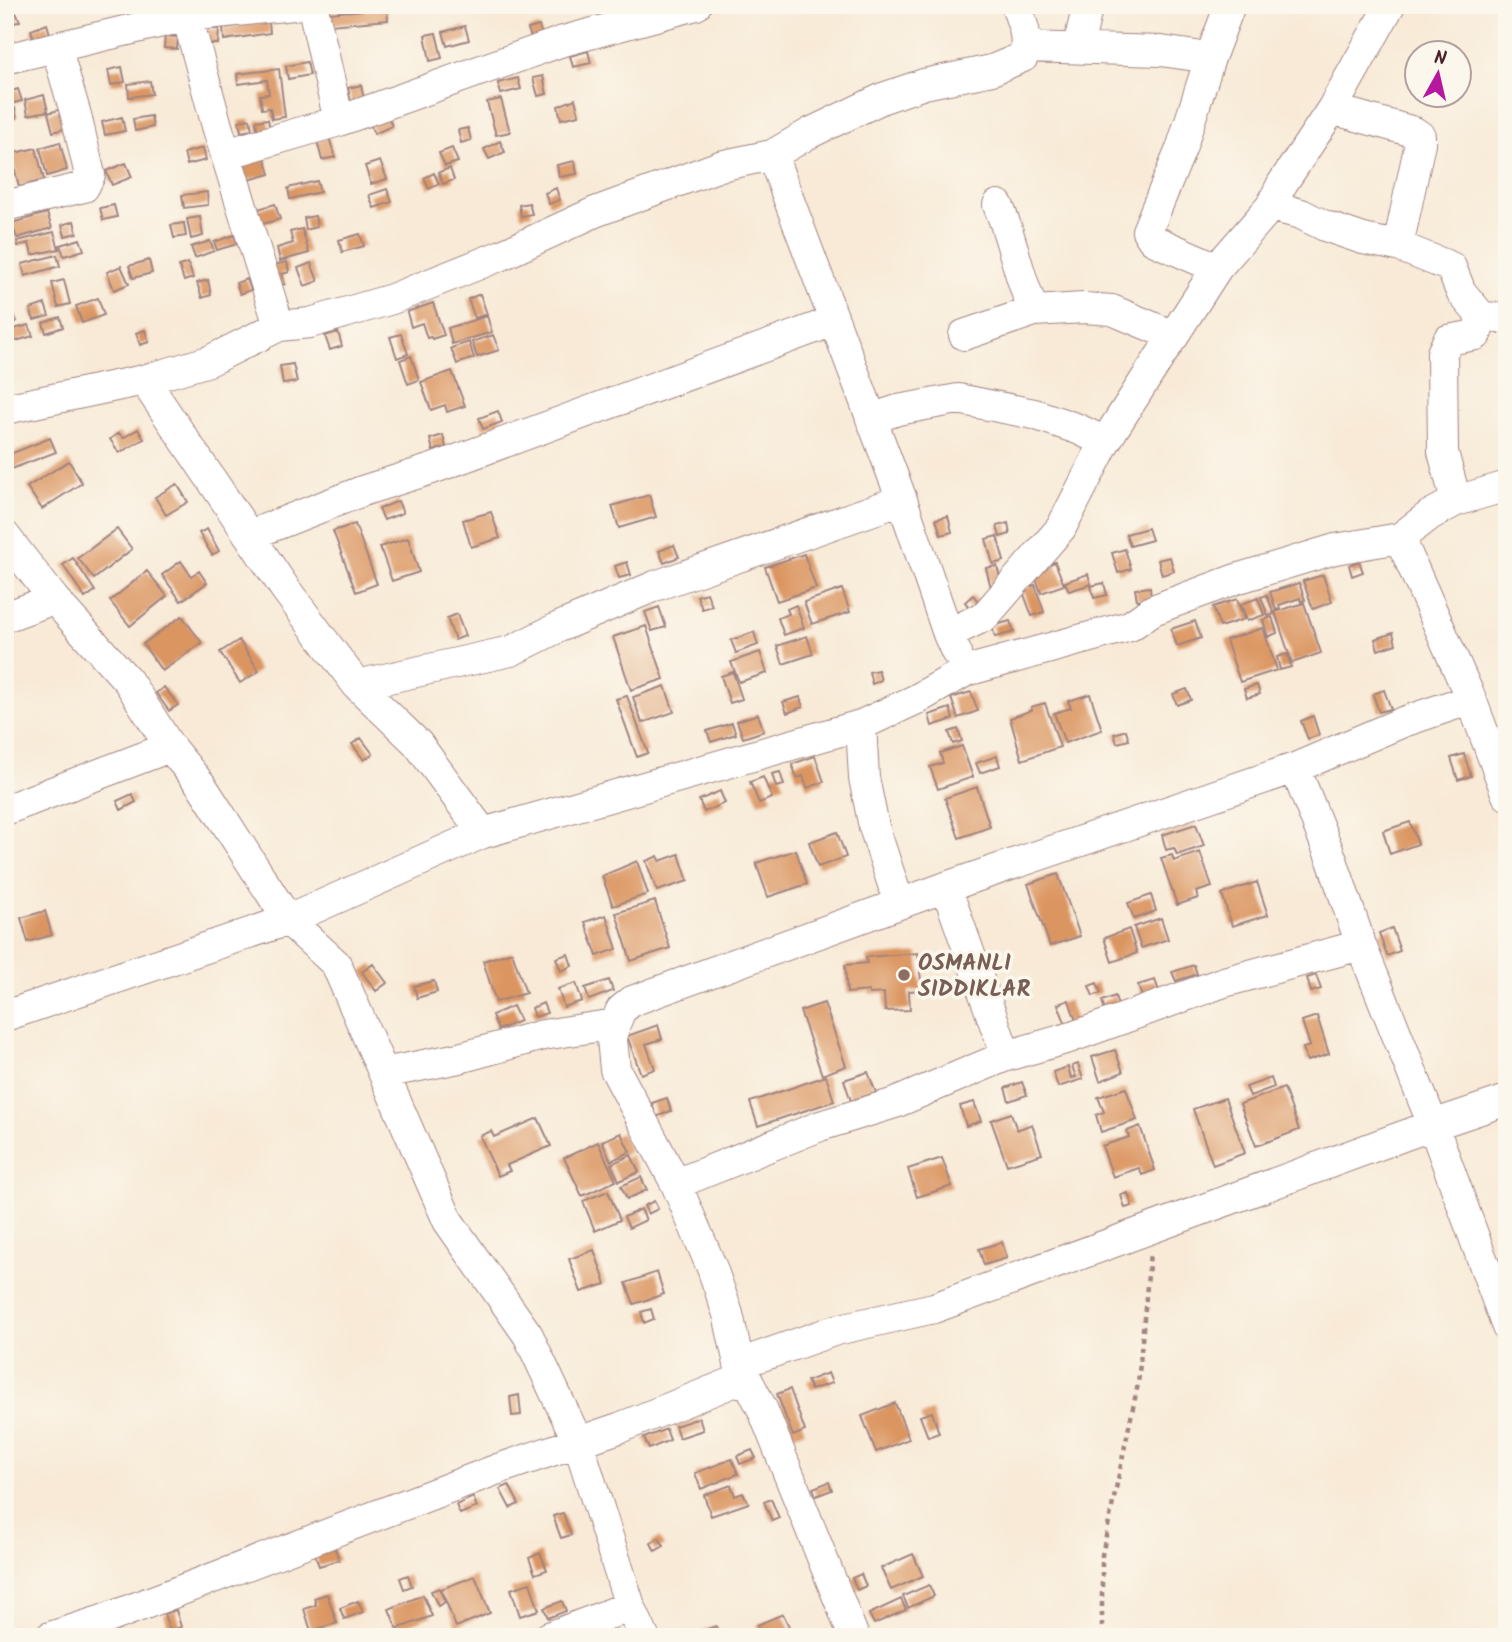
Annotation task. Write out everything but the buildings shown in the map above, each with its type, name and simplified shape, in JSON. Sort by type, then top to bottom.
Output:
[{"type":"street","points":[[5,60],[186,11],[294,5]]},
{"type":"street","points":[[308,5],[313,8],[339,121]]},
{"type":"street","points":[[226,155],[339,121],[560,42],[696,5]]},
{"type":"street","points":[[5,409],[144,380],[209,361],[279,326],[310,323],[392,299],[502,255],[608,207],[720,166],[772,155],[810,133],[883,98],[924,84],[992,70],[1023,57],[1027,47],[1016,5]]},
{"type":"street","points":[[1078,47],[1088,5]]},
{"type":"street","points":[[1217,268],[1153,240],[1147,231],[1181,149],[1230,5]]},
{"type":"street","points":[[948,634],[985,616],[1061,528],[1105,442],[1217,268],[1271,206],[1282,184],[1332,109],[1390,5]]},
{"type":"street","points":[[186,11],[226,155],[279,326]]},
{"type":"street","points":[[5,206],[83,187],[90,175],[56,47]]},
{"type":"street","points":[[1027,47],[1161,51],[1210,58]]},
{"type":"street","points":[[1332,109],[1420,136],[1398,246]]},
{"type":"street","points":[[772,155],[902,500],[948,634],[966,671]]},
{"type":"street","points":[[998,205],[1023,286],[1034,311]]},
{"type":"street","points":[[1271,206],[1301,214],[1325,226],[1363,239],[1398,246],[1451,267],[1461,292],[1494,318],[1476,335],[1448,340],[1442,353],[1443,452],[1455,501]]},
{"type":"street","points":[[964,335],[1034,311],[1084,308],[1112,310],[1174,336]]},
{"type":"street","points":[[250,535],[365,490],[432,469],[834,321]]},
{"type":"street","points":[[144,380],[286,590],[357,685],[418,744],[483,833]]},
{"type":"street","points":[[871,419],[898,410],[958,399],[1034,414],[1078,429],[1105,442]]},
{"type":"street","points":[[5,1016],[288,920],[483,833],[861,725],[917,699],[966,671],[1130,625],[1153,610],[1236,579],[1335,550],[1400,538],[1430,515],[1455,501],[1507,486]]},
{"type":"street","points":[[357,685],[511,651],[559,627],[655,586],[902,500]]},
{"type":"street","points":[[5,536],[54,599],[128,681],[170,747],[202,786],[288,920],[335,964],[448,1221],[528,1335],[578,1442],[631,1606],[644,1637]]},
{"type":"street","points":[[1400,538],[1471,699],[1507,795]]},
{"type":"street","points":[[5,617],[54,599]]},
{"type":"street","points":[[854,1637],[762,1408],[742,1371],[721,1291],[676,1184],[615,1069],[612,1039],[621,1010],[632,1001],[899,903],[1295,768],[1403,722],[1471,699]]},
{"type":"street","points":[[861,725],[864,778],[874,827],[899,903]]},
{"type":"street","points":[[5,810],[170,747]]},
{"type":"street","points":[[1295,768],[1433,1125],[1507,1326]]},
{"type":"street","points":[[946,887],[1006,1056]]},
{"type":"street","points":[[676,1184],[820,1126],[895,1103],[1006,1056],[1072,1037],[1224,982],[1361,944]]},
{"type":"street","points":[[384,1073],[459,1058],[543,1035],[615,1024]]},
{"type":"street","points":[[50,1637],[106,1629],[498,1469],[578,1442],[836,1331],[934,1308],[1433,1125],[1507,1101]]},
{"type":"street","points":[[549,1637],[631,1606]]},
{"type":"path","points":[[1102,1637],[1102,1555],[1138,1384],[1152,1228]]},
{"type":"place","name":"OSMANLI SIDDIKLAR","points":[[904,975]]}]
